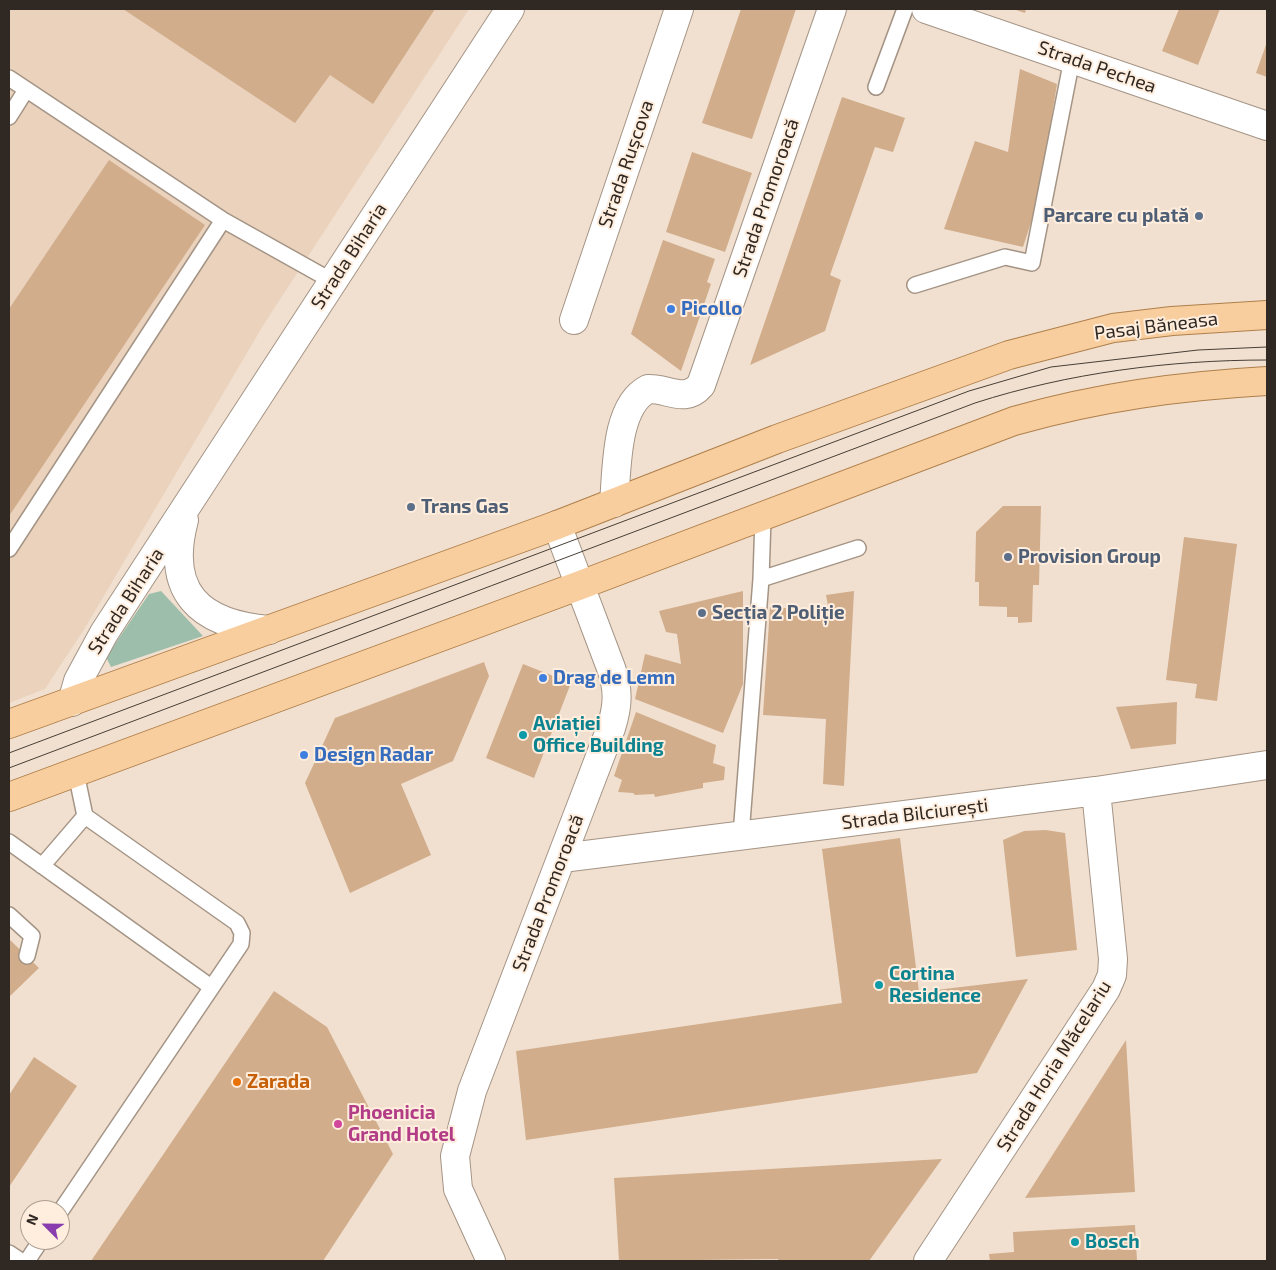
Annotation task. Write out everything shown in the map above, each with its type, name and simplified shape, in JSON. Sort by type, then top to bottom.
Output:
[{"type":"main road","name":"Pasaj Băneasa","points":[[9,724],[556,525],[957,372],[1046,344],[1113,328],[1172,320],[1267,315]]},
{"type":"main road","points":[[9,797],[763,517],[1006,424],[1057,409],[1161,389],[1267,380]]},
{"type":"street","name":"Strada Biharia","points":[[72,702],[78,681],[89,659],[332,281],[510,9]]},
{"type":"street","name":"Strada Rușcova","points":[[574,320],[679,9]]},
{"type":"street","name":"Strada Promoroacă","points":[[614,503],[620,440],[634,400],[648,389],[686,395],[694,392],[701,385],[832,9]]},
{"type":"street","name":"Strada Pechea","points":[[926,9],[1267,126]]},
{"type":"street","name":"Strada Biharia","points":[[189,504],[178,554],[180,571],[185,587],[202,610],[222,622],[235,626],[268,630]]},
{"type":"street","name":"Strada Promoroacă","points":[[491,1261],[458,1189],[455,1156],[472,1090],[611,728],[618,699],[612,668],[578,586],[556,525]]},
{"type":"street","name":"Strada Bilciurești","points":[[562,858],[1096,791],[1267,765]]},
{"type":"street","name":"Strada Horia Măcelariu","points":[[928,1261],[1106,989],[1112,975],[1113,959],[1096,791]]},
{"type":"lane","points":[[876,87],[905,9]]},
{"type":"lane","points":[[915,285],[1005,257],[1032,263],[1072,59]]},
{"type":"lane","points":[[9,78],[223,220],[332,281]]},
{"type":"lane","points":[[9,117],[26,90]]},
{"type":"lane","points":[[9,549],[223,220]]},
{"type":"lane","points":[[741,835],[761,579],[763,517]]},
{"type":"lane","points":[[761,579],[858,548]]},
{"type":"lane","points":[[68,1200],[241,944],[242,933],[237,924],[85,816],[76,773]]},
{"type":"lane","points":[[42,866],[85,816]]},
{"type":"lane","points":[[9,842],[211,987]]},
{"type":"lane","points":[[9,915],[32,936],[27,956]]},
{"type":"lane","points":[[27,1261],[34,1250]]},
{"type":"lane","points":[[9,1252],[21,1261]]},
{"type":"shaded area","points":[[9,9],[469,9],[264,324],[85,628],[45,689],[9,703]]},
{"type":"green space","points":[[161,591],[203,636],[111,667],[106,657],[149,594]]},
{"type":"building","points":[[123,9],[435,9],[373,104],[330,75],[295,123]]},
{"type":"building","points":[[741,9],[796,9],[752,139],[702,123]]},
{"type":"building","points":[[1013,9],[1026,9],[1025,13]]},
{"type":"building","points":[[1179,9],[1220,9],[1198,65],[1162,51]]},
{"type":"building","points":[[1267,42],[1267,77],[1256,73]]},
{"type":"building","points":[[1020,69],[1057,84],[1038,201],[1023,247],[944,229],[975,141],[1008,152]]},
{"type":"building","points":[[842,97],[905,118],[893,152],[875,147],[830,275],[841,280],[825,331],[750,365]]},
{"type":"building","points":[[692,152],[752,173],[725,252],[666,232]]},
{"type":"building","points":[[109,160],[205,225],[9,516],[9,309]]},
{"type":"building","name":"Picollo","points":[[663,240],[715,259],[707,282],[711,284],[681,371],[631,334]]},
{"type":"building","name":"Provision Group","points":[[1003,506],[1041,506],[1039,585],[1033,585],[1032,622],[1018,623],[1018,617],[1007,617],[1007,607],[979,606],[979,582],[975,582],[976,532]]},
{"type":"building","points":[[1184,537],[1237,544],[1217,701],[1195,698],[1197,684],[1166,680]]},
{"type":"building","points":[[743,591],[743,684],[723,733],[635,699],[645,654],[681,664],[677,634],[666,632],[659,611]]},
{"type":"building","points":[[854,591],[844,786],[823,784],[826,719],[763,715],[770,607],[829,611],[826,595]]},
{"type":"building","points":[[484,662],[489,676],[453,761],[401,784],[431,855],[350,893],[305,783],[335,718]]},
{"type":"building","name":"Aviației Office Building","points":[[523,664],[571,683],[534,778],[486,758]]},
{"type":"building","points":[[1177,702],[1176,744],[1131,749],[1116,707]]},
{"type":"building","points":[[636,712],[716,745],[713,763],[725,767],[724,780],[703,783],[703,788],[655,797],[654,794],[635,795],[633,793],[618,792],[622,780],[614,776]]},
{"type":"building","points":[[1046,830],[1065,833],[1077,950],[1016,957],[1003,840],[1024,831]]},
{"type":"building","name":"Cortina Residence","points":[[900,838],[919,992],[1028,979],[977,1073],[526,1140],[516,1051],[842,1003],[822,849]]},
{"type":"building","points":[[9,939],[39,968],[9,997]]},
{"type":"building","points":[[274,991],[327,1027],[393,1154],[323,1261],[91,1261]]},
{"type":"building","points":[[1126,1040],[1135,1192],[1025,1198]]},
{"type":"building","points":[[34,1057],[77,1086],[9,1187],[9,1095]]},
{"type":"building","points":[[942,1159],[869,1261],[778,1261],[778,1259],[619,1261],[614,1178]]},
{"type":"building","name":"Bosch","points":[[1135,1225],[1137,1261],[990,1261],[989,1254],[1014,1252],[1013,1232]]},
{"type":"tram line","points":[[9,753],[969,391],[1051,367],[1198,350],[1267,347]]},
{"type":"tram line","points":[[9,768],[975,403],[1046,384],[1119,370],[1193,362],[1267,360]]},
{"type":"place","name":"Parcare cu plată","points":[[1199,216]]},
{"type":"place","name":"Picollo","points":[[671,309]]},
{"type":"place","name":"Trans Gas","points":[[411,507]]},
{"type":"place","name":"Provision Group","points":[[1008,557]]},
{"type":"place","name":"Secția 2 Poliție","points":[[702,613]]},
{"type":"place","name":"Drag de Lemn","points":[[543,678]]},
{"type":"place","name":"Aviației Office Building","points":[[523,735]]},
{"type":"place","name":"Design Radar","points":[[304,755]]},
{"type":"place","name":"Cortina Residence","points":[[879,985]]},
{"type":"place","name":"Zarada","points":[[237,1082]]},
{"type":"place","name":"Phoenicia Grand Hotel","points":[[338,1124]]},
{"type":"place","name":"Bosch","points":[[1075,1242]]}]
